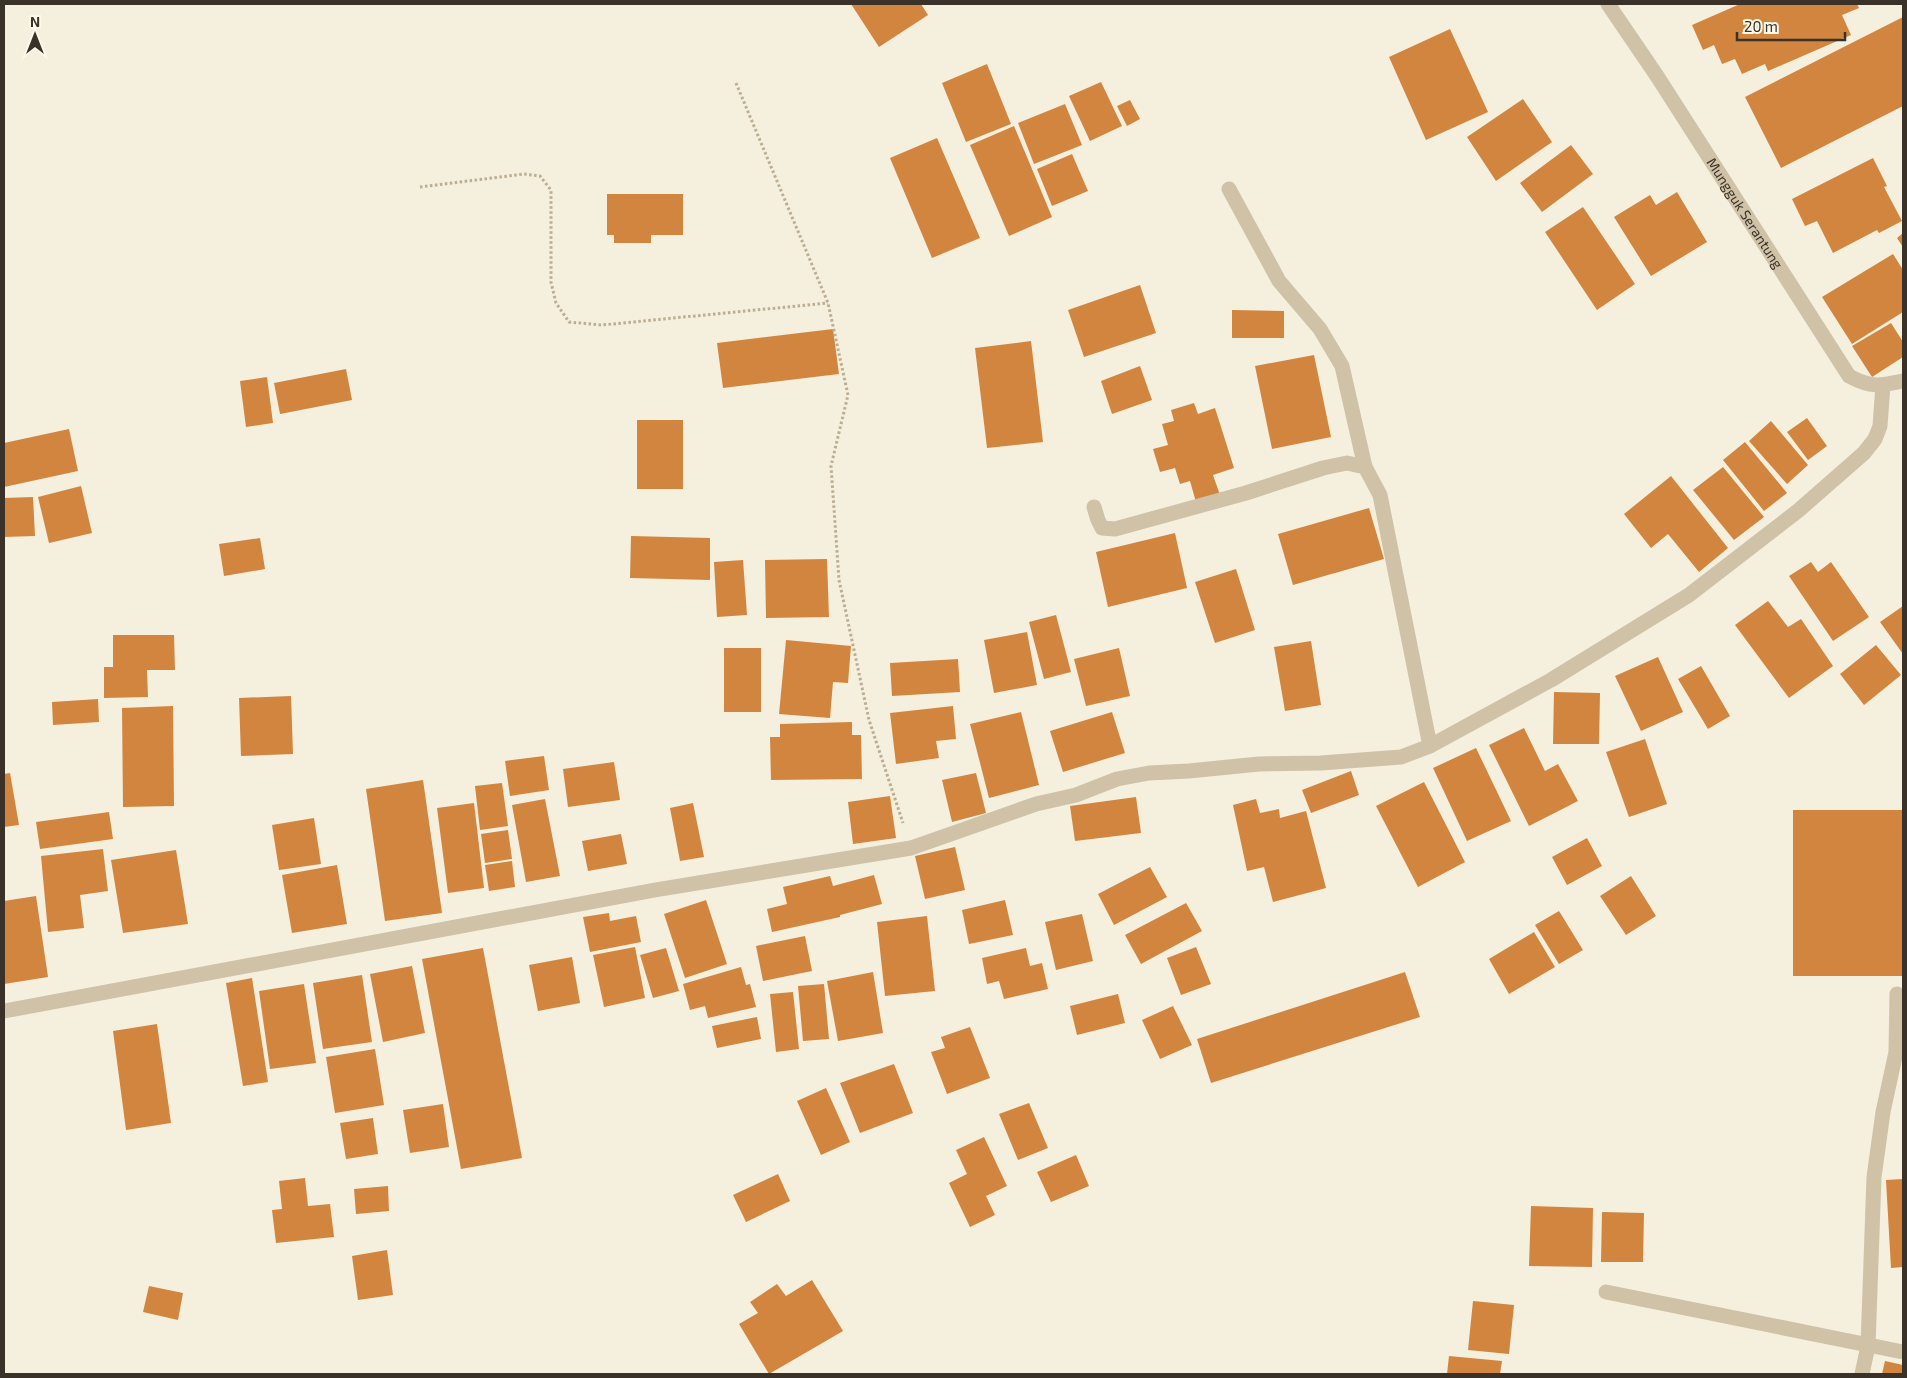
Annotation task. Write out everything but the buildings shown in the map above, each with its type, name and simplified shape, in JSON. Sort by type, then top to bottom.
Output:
[{"type":"street","name":"Mungguk Serantung","points":[[1608,4],[1657,76],[1849,376],[1865,384],[1883,385],[1903,381]]},
{"type":"street","points":[[1228,189],[1278,281],[1320,329],[1342,366],[1365,467],[1380,495],[1430,746]]},
{"type":"street","points":[[4,1011],[655,890],[911,848],[1036,804],[1076,794],[1117,778],[1149,773],[1189,772],[1259,764],[1321,763],[1400,757],[1430,746],[1550,680],[1689,595],[1799,510],[1864,453],[1875,439],[1880,426],[1883,385]]},
{"type":"street","points":[[1094,507],[1102,528],[1116,529],[1246,493],[1323,468],[1347,463],[1365,467]]},
{"type":"street","points":[[1862,1374],[1868,1346],[1874,1177],[1883,1112],[1896,1052],[1897,994]]},
{"type":"street","points":[[1606,1292],[1903,1352]]},
{"type":"path","points":[[736,83],[828,303],[848,395],[831,466],[839,580],[869,720],[911,848]]},
{"type":"path","points":[[420,187],[524,174],[540,176],[551,190],[551,282],[556,303],[569,322],[602,325],[828,303]]}]
